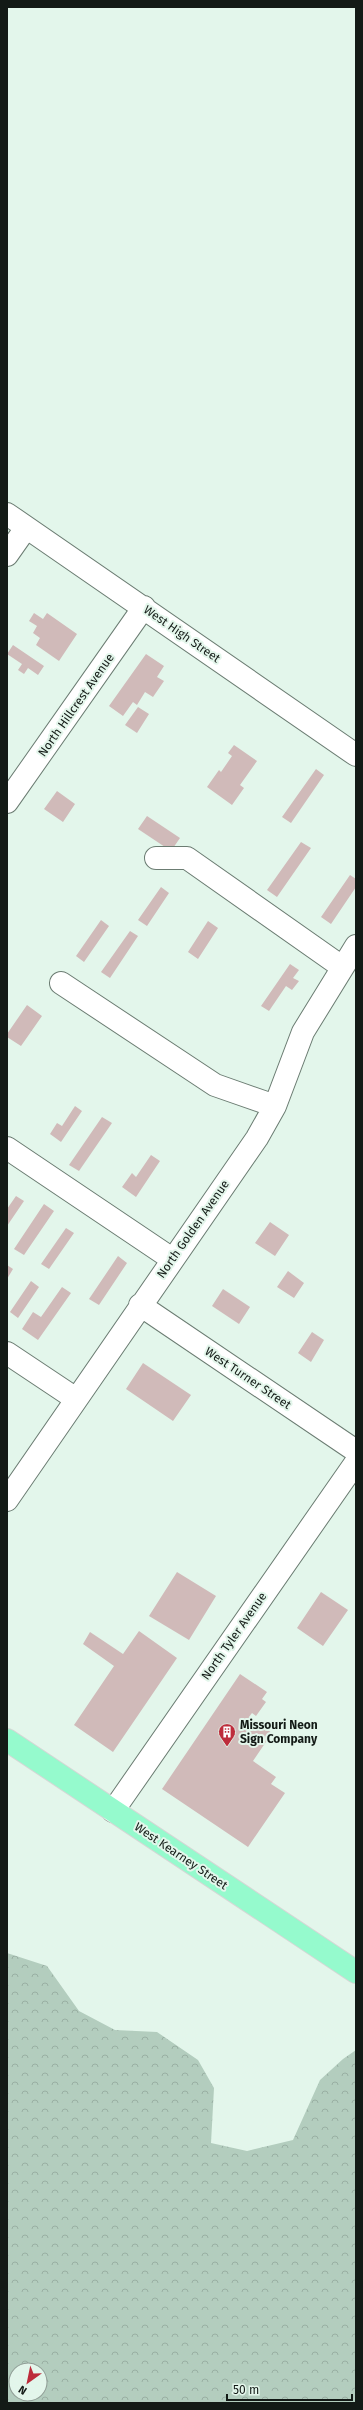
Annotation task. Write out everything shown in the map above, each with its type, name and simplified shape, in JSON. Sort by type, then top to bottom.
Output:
[{"type":"main road","name":"West Kearney Street","points":[[7,1740],[356,1972]]},
{"type":"street","name":"West High Street","points":[[7,514],[356,755]]},
{"type":"street","points":[[7,555],[26,528]]},
{"type":"street","name":"North Hillcrest Avenue","points":[[7,802],[144,608]]},
{"type":"street","points":[[156,858],[187,858],[342,967]]},
{"type":"street","name":"North Golden Avenue","points":[[7,1500],[140,1305],[257,1138],[275,1106],[304,1032],[356,946]]},
{"type":"street","points":[[61,983],[215,1085],[275,1106]]},
{"type":"street","points":[[7,1148],[172,1259]]},
{"type":"street","name":"West Turner Street","points":[[140,1305],[356,1452]]},
{"type":"street","points":[[7,1353],[76,1399]]},
{"type":"street","name":"North Tyler Avenue","points":[[113,1810],[356,1462]]},
{"type":"green space","points":[[7,1953],[47,1966],[79,2011],[115,2030],[157,2032],[198,2060],[214,2088],[211,2143],[247,2151],[293,2140],[320,2080],[343,2059],[356,2050],[356,2403],[7,2403]]},
{"type":"building","points":[[34,613],[43,619],[47,613],[77,634],[59,661],[36,645],[40,638],[33,633],[37,626],[29,621]]},
{"type":"building","points":[[13,645],[44,666],[38,675],[28,668],[24,674],[18,670],[22,664],[7,654]]},
{"type":"building","points":[[146,654],[164,666],[157,677],[164,681],[153,697],[145,692],[137,705],[133,702],[123,716],[109,706]]},
{"type":"building","points":[[138,707],[149,714],[137,733],[125,725]]},
{"type":"building","points":[[234,745],[257,761],[240,785],[244,788],[232,805],[207,787],[219,770],[221,772],[232,756],[228,753]]},
{"type":"building","points":[[316,769],[324,775],[291,823],[282,817]]},
{"type":"building","points":[[57,791],[75,804],[63,822],[44,809]]},
{"type":"building","points":[[147,816],[180,838],[171,851],[138,829]]},
{"type":"building","points":[[301,842],[311,848],[277,897],[267,890]]},
{"type":"building","points":[[350,875],[356,879],[356,887],[331,924],[321,917]]},
{"type":"building","points":[[161,887],[169,893],[147,926],[138,920]]},
{"type":"building","points":[[101,920],[109,926],[84,962],[76,956]]},
{"type":"building","points":[[208,921],[218,928],[198,959],[188,952]]},
{"type":"building","points":[[130,931],[138,936],[110,978],[101,972]]},
{"type":"building","points":[[290,964],[299,970],[293,978],[299,981],[292,990],[286,986],[269,1011],[261,1006]]},
{"type":"building","points":[[27,1005],[42,1016],[21,1046],[7,1037],[7,1034]]},
{"type":"building","points":[[75,1106],[82,1111],[61,1142],[50,1134],[57,1123],[62,1126]]},
{"type":"building","points":[[102,1117],[112,1123],[79,1171],[69,1165]]},
{"type":"building","points":[[151,1155],[160,1161],[136,1197],[122,1187],[132,1173],[136,1177]]},
{"type":"building","points":[[16,1196],[24,1201],[7,1226],[7,1209]]},
{"type":"building","points":[[44,1204],[54,1211],[24,1255],[14,1249]]},
{"type":"building","points":[[270,1222],[289,1235],[275,1256],[255,1243]]},
{"type":"building","points":[[66,1228],[74,1233],[49,1269],[41,1264]]},
{"type":"building","points":[[118,1256],[127,1263],[99,1305],[89,1299]]},
{"type":"building","points":[[7,1265],[13,1269],[7,1279]]},
{"type":"building","points":[[288,1271],[304,1283],[294,1298],[277,1287]]},
{"type":"building","points":[[31,1281],[39,1287],[18,1318],[10,1312]]},
{"type":"building","points":[[62,1287],[71,1293],[38,1340],[22,1329],[33,1312],[41,1317]]},
{"type":"building","points":[[223,1289],[250,1307],[239,1324],[212,1306]]},
{"type":"building","points":[[312,1332],[324,1340],[311,1362],[298,1353]]},
{"type":"building","points":[[143,1363],[191,1395],[173,1421],[126,1389]]},
{"type":"building","points":[[177,1572],[216,1596],[189,1640],[149,1616]]},
{"type":"building","points":[[321,1592],[348,1610],[323,1646],[297,1628]]},
{"type":"building","points":[[139,1631],[177,1658],[113,1752],[74,1725],[114,1666],[83,1644],[90,1632],[123,1654]]},
{"type":"building","name":"Missouri Neon Sign Company","points":[[240,1674],[267,1692],[262,1699],[266,1702],[256,1716],[252,1713],[249,1717],[272,1733],[253,1761],[276,1777],[271,1784],[285,1793],[248,1847],[162,1789]]},
{"type":"place","name":"Missouri Neon Sign Company","points":[[227,1747]]}]
